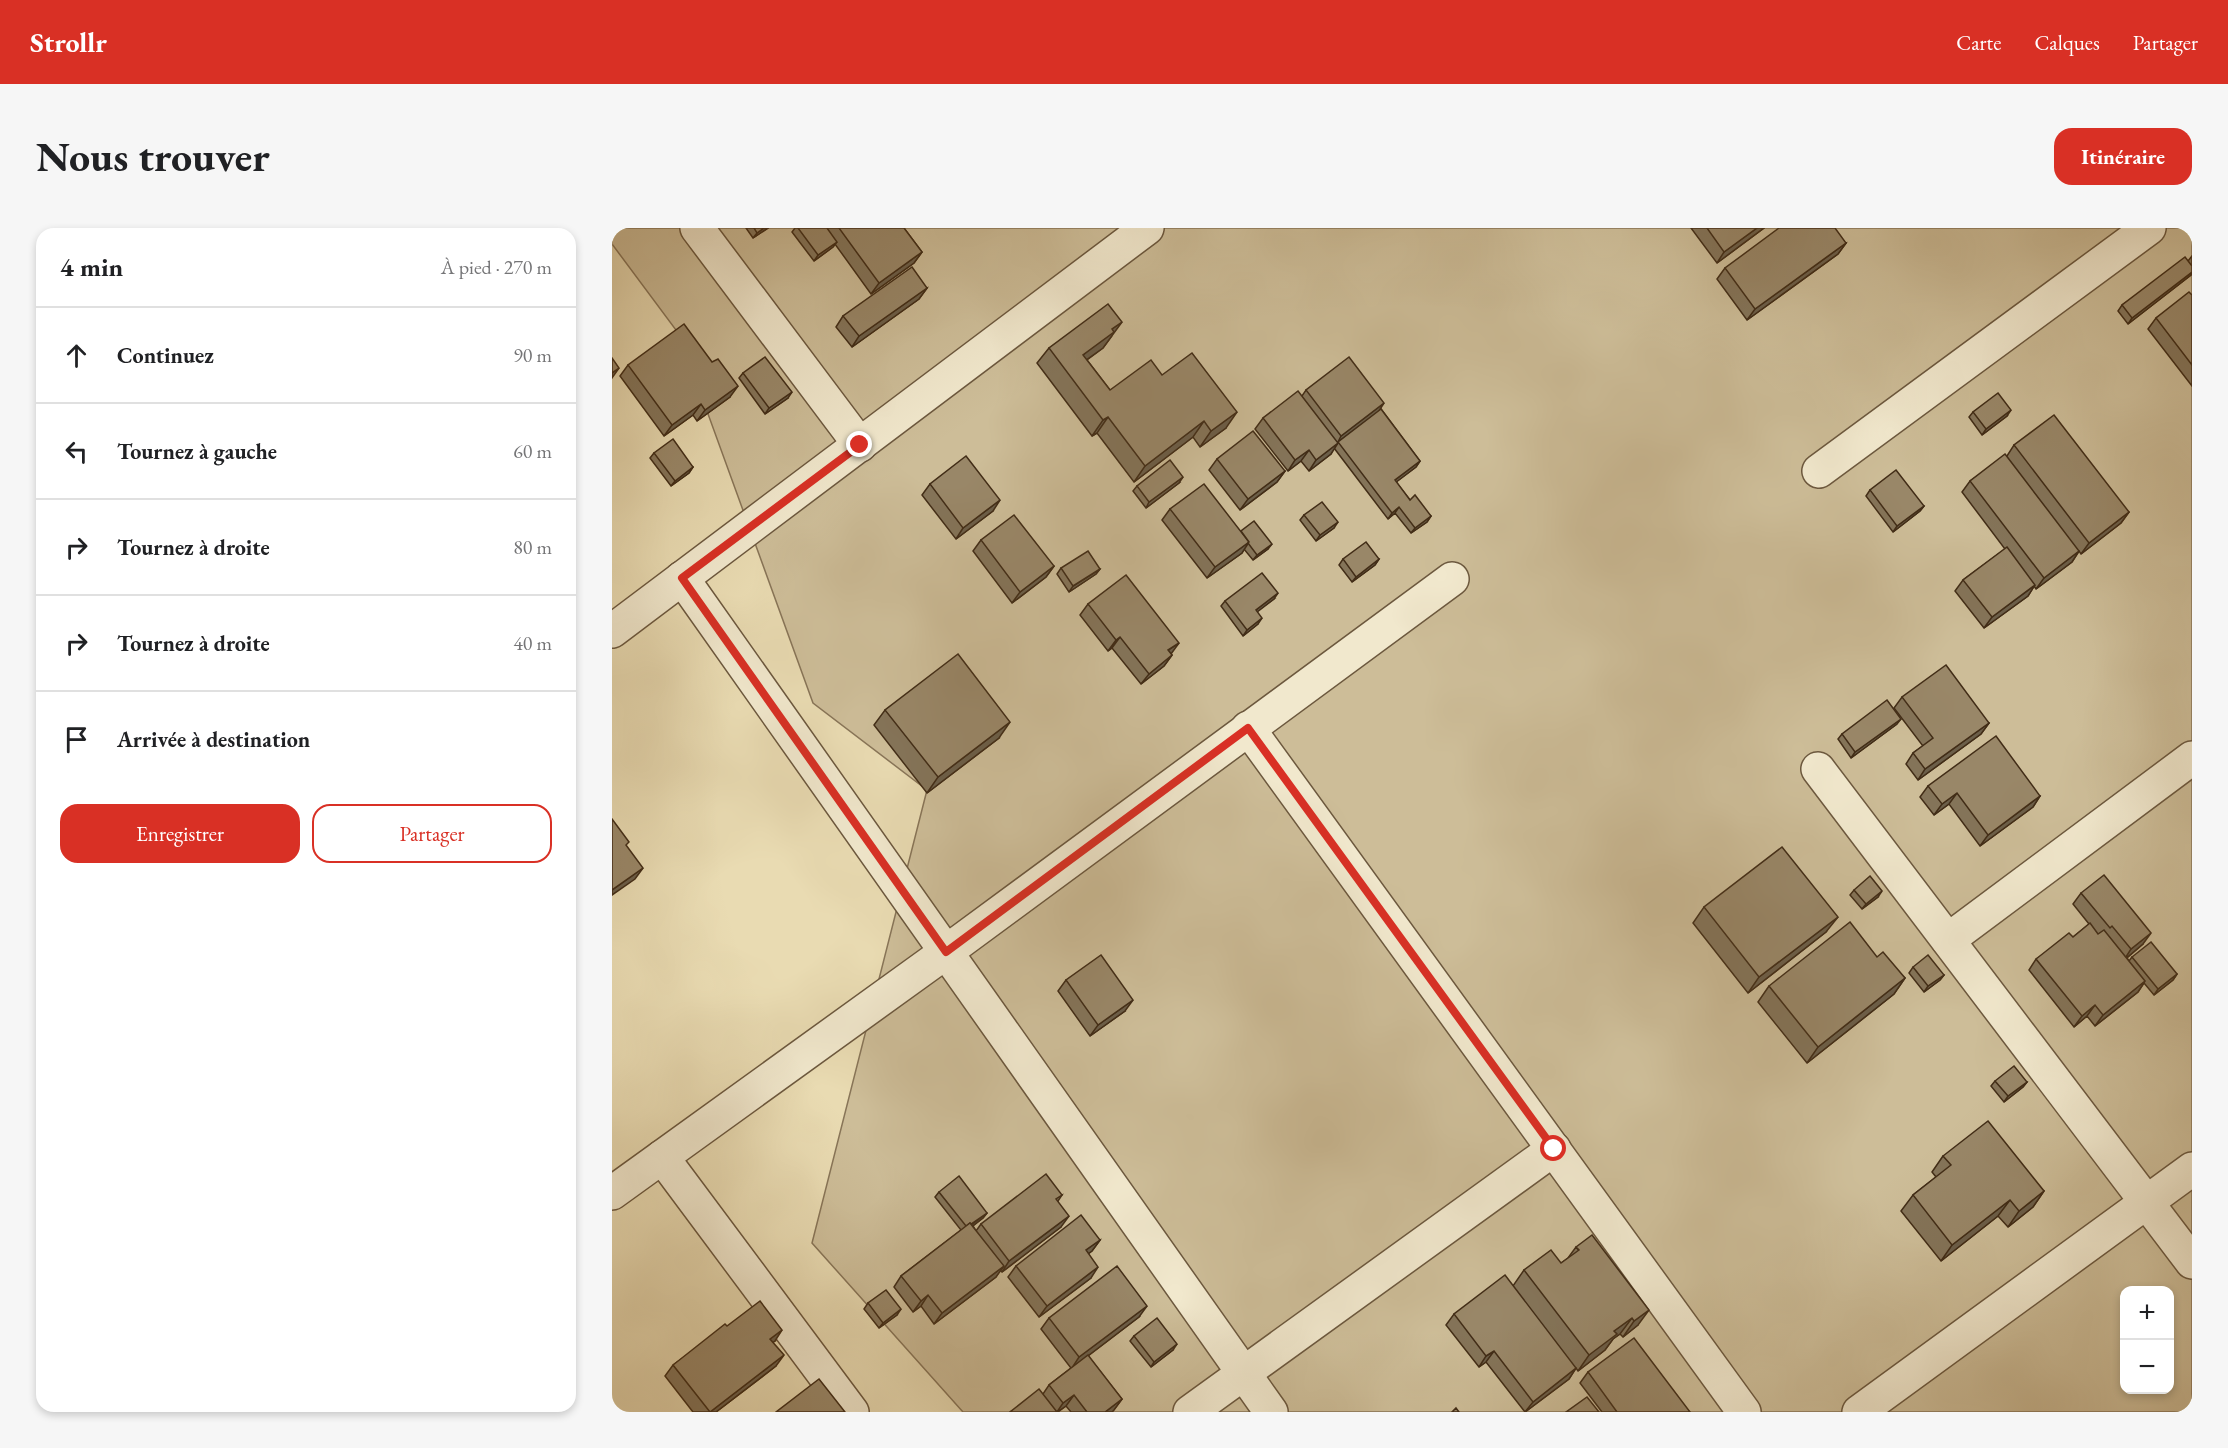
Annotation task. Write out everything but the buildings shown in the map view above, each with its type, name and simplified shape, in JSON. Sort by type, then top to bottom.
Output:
[{"type":"street","points":[[698,228],[860,445]]},
{"type":"street","points":[[612,631],[1147,228]]},
{"type":"street","points":[[1819,471],[2149,228]]},
{"type":"street","points":[[682,578],[1270,1412]]},
{"type":"street","points":[[612,1193],[946,952],[1452,579]]},
{"type":"street","points":[[1248,728],[1744,1412]]},
{"type":"street","points":[[1948,940],[2192,758]]},
{"type":"street","points":[[1818,769],[2192,1262]]},
{"type":"street","points":[[1190,1412],[1554,1149]]},
{"type":"street","points":[[662,1157],[852,1412]]},
{"type":"street","points":[[1859,1412],[2192,1169]]},
{"type":"shaded area","points":[[612,228],[2192,228],[2192,1412],[963,1412],[812,1243],[927,790],[813,703],[679,334],[612,244]]},
{"type":"route","points":[[860,445],[682,578],[946,952],[1248,728],[1554,1149]]}]
